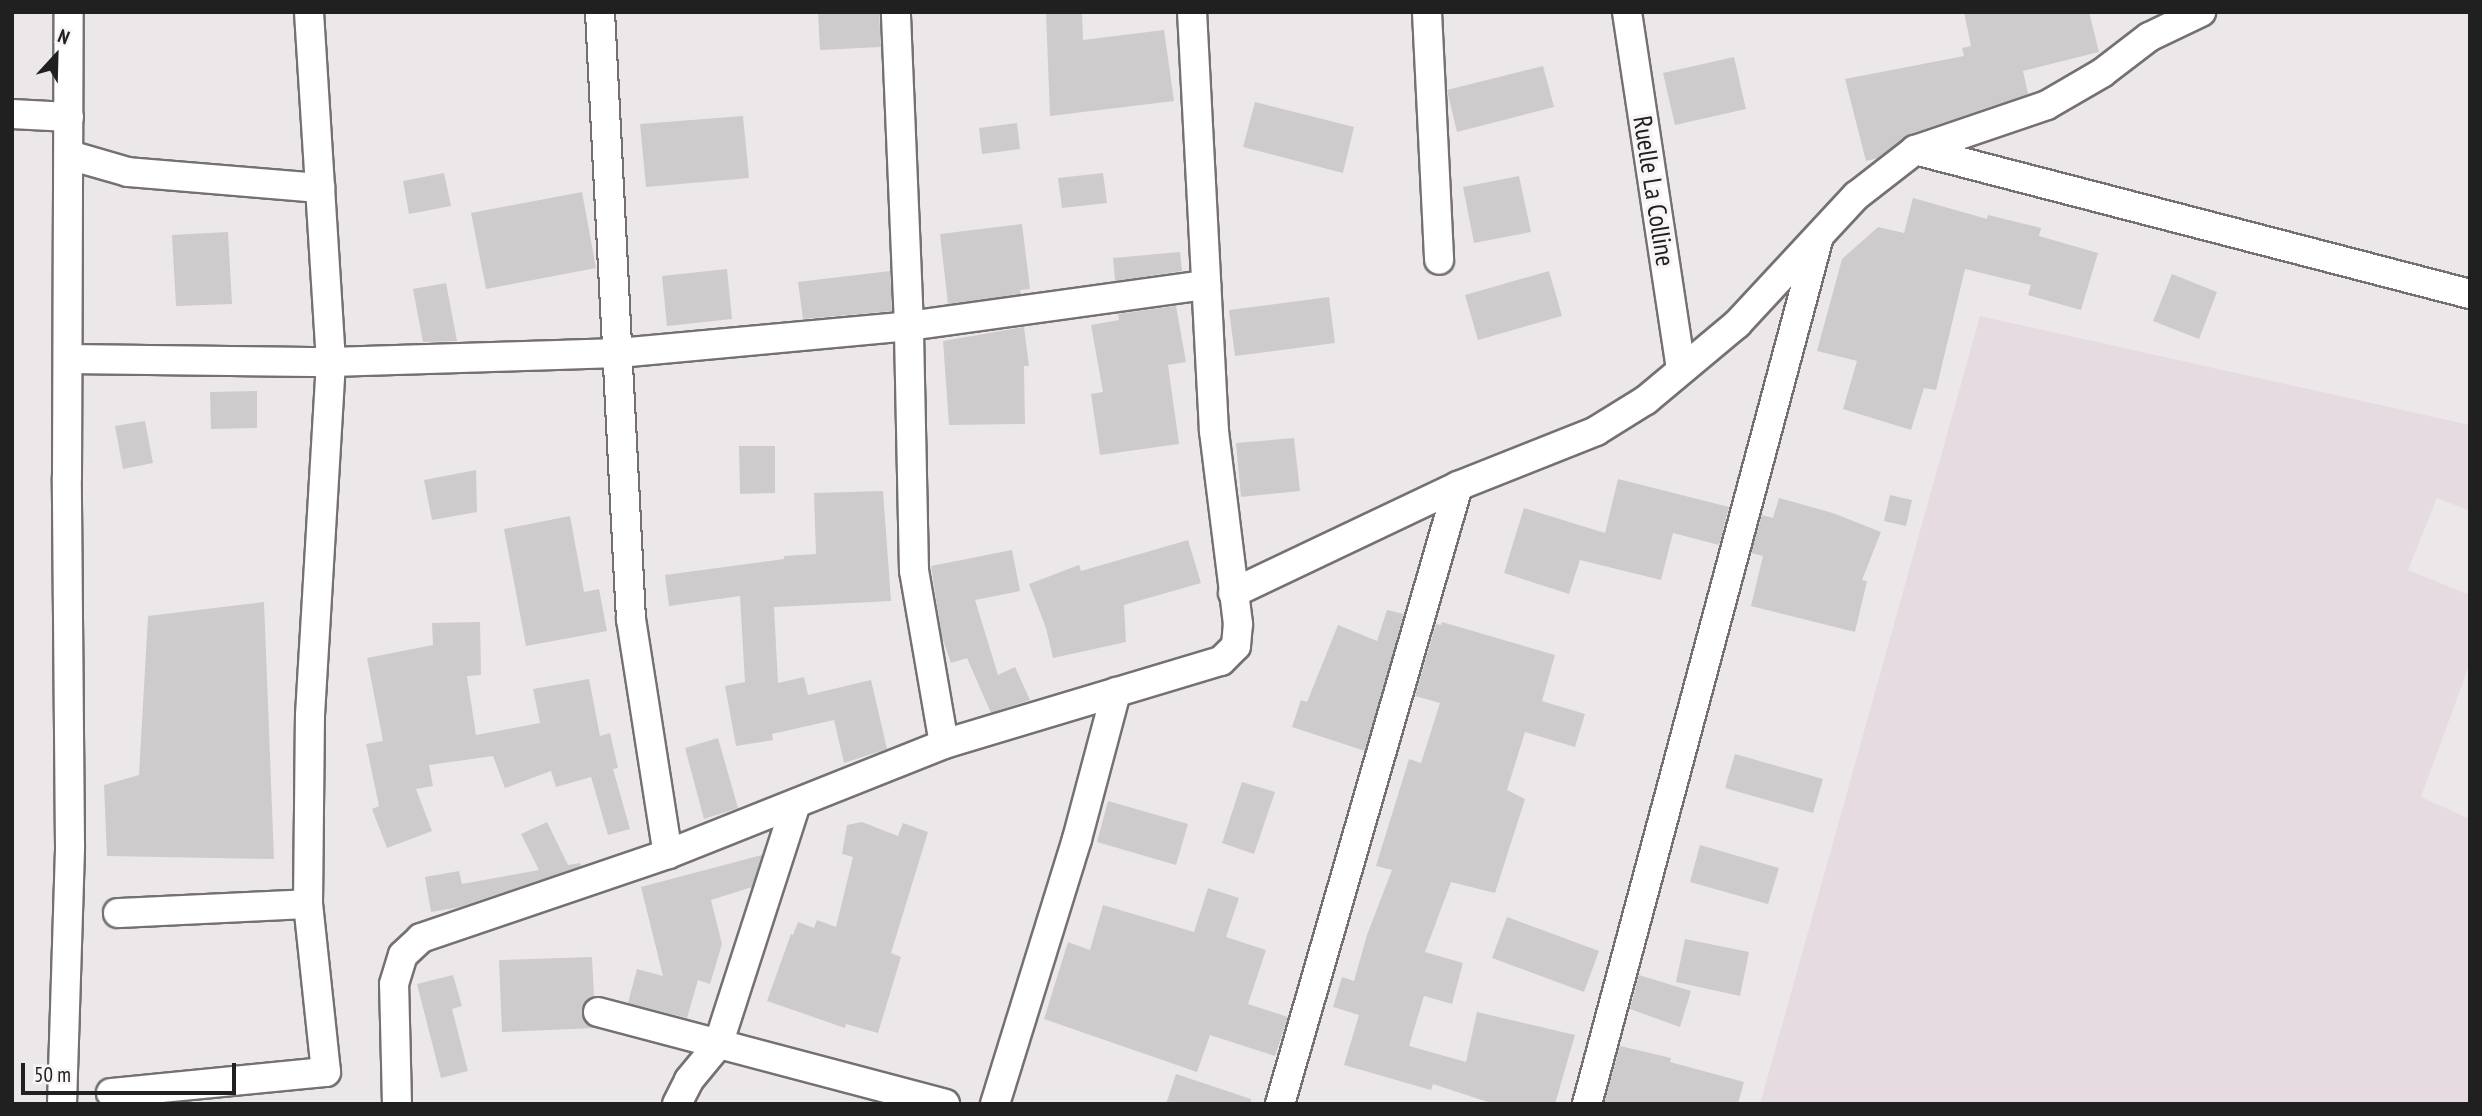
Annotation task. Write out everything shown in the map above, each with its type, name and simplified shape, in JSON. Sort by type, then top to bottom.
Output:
[{"type":"street","points":[[62,1104],[71,846],[69,12]]},
{"type":"street","points":[[111,1093],[326,1072],[308,904],[310,715],[331,362],[309,12]]},
{"type":"street","points":[[600,12],[631,619],[668,854]]},
{"type":"street","points":[[896,12],[909,326],[914,571],[944,744]]},
{"type":"street","points":[[397,1104],[394,984],[402,955],[421,939],[668,854],[944,744],[1221,661],[1236,646],[1238,624],[1214,431],[1192,12]]},
{"type":"street","points":[[1427,12],[1439,260]]},
{"type":"street","name":"Ruelle La Colline","points":[[1627,12],[1681,369]]},
{"type":"street","points":[[1233,593],[1458,486],[1595,431],[1646,400],[1737,324],[1856,196],[1915,150],[2047,105],[2102,73],[2149,37],[2201,12]]},
{"type":"street","points":[[12,114],[69,117]]},
{"type":"street","points":[[1915,150],[2470,294]]},
{"type":"street","points":[[69,155],[128,172],[320,188]]},
{"type":"street","points":[[1587,1104],[1820,234]]},
{"type":"street","points":[[68,359],[331,362],[619,353],[909,326],[1206,285]]},
{"type":"street","points":[[1280,1104],[1458,486]]},
{"type":"street","points":[[995,1104],[1077,839],[1116,692]]},
{"type":"street","points":[[677,1104],[689,1080],[718,1045],[796,804]]},
{"type":"street","points":[[118,913],[308,904]]},
{"type":"street","points":[[598,1012],[945,1104]]},
{"type":"shaded area","points":[[1980,316],[2470,425],[2470,511],[2437,498],[2408,570],[2470,595],[2470,663],[2421,797],[2470,819],[2470,1104],[1760,1104]]},
{"type":"building","points":[[818,12],[879,12],[881,47],[820,50]]},
{"type":"building","points":[[1046,12],[1082,12],[1083,40],[1164,30],[1174,101],[1050,116]]},
{"type":"building","points":[[1964,12],[2089,12],[2099,52],[2023,71],[2028,94],[1910,134],[1878,158],[1866,161],[1845,79],[1964,56],[1962,48],[1971,46]]},
{"type":"building","points":[[1734,57],[1746,109],[1675,125],[1663,73]]},
{"type":"building","points":[[1543,66],[1554,107],[1457,132],[1447,90]]},
{"type":"building","points":[[1255,102],[1354,127],[1343,173],[1243,147]]},
{"type":"building","points":[[743,116],[749,178],[646,187],[640,124]]},
{"type":"building","points":[[1017,123],[1020,149],[982,154],[979,128]]},
{"type":"building","points":[[444,173],[451,206],[409,214],[403,181]]},
{"type":"building","points":[[1103,173],[1107,203],[1062,208],[1058,178]]},
{"type":"building","points":[[1519,176],[1531,232],[1474,243],[1463,187]]},
{"type":"building","points":[[582,192],[596,268],[486,289],[471,213]]},
{"type":"building","points":[[1913,198],[1987,219],[1988,215],[2041,228],[2039,236],[2098,253],[2081,310],[2028,295],[2031,285],[1965,269],[1936,390],[1924,388],[1911,430],[1843,409],[1857,361],[1817,351],[1842,259],[1878,227],[1904,233]]},
{"type":"building","points":[[1022,224],[1030,289],[1020,290],[1021,294],[948,304],[940,234]]},
{"type":"building","points":[[228,232],[232,304],[176,306],[172,235]]},
{"type":"building","points":[[1180,252],[1182,271],[1115,281],[1113,258]]},
{"type":"building","points":[[727,269],[732,319],[667,326],[662,276]]},
{"type":"building","points":[[890,271],[892,311],[803,319],[798,282]]},
{"type":"building","points":[[1549,271],[1562,316],[1478,340],[1465,295]]},
{"type":"building","points":[[2172,274],[2217,292],[2199,339],[2153,321]]},
{"type":"building","points":[[446,283],[457,341],[423,342],[413,289]]},
{"type":"building","points":[[1329,297],[1335,343],[1235,356],[1229,310]]},
{"type":"building","points":[[1176,306],[1186,362],[1168,365],[1179,444],[1100,455],[1091,394],[1103,392],[1091,325],[1119,320],[1118,314]]},
{"type":"building","points":[[1024,327],[1029,366],[1024,366],[1025,424],[949,425],[943,341]]},
{"type":"building","points":[[257,391],[257,428],[211,429],[210,392]]},
{"type":"building","points":[[145,421],[153,463],[123,469],[115,426]]},
{"type":"building","points":[[1294,438],[1300,491],[1241,497],[1236,443]]},
{"type":"building","points":[[739,446],[775,446],[775,493],[740,494]]},
{"type":"building","points":[[476,470],[477,512],[432,520],[424,480]]},
{"type":"building","points":[[1618,479],[1729,507],[1719,545],[1673,533],[1661,580],[1580,560],[1569,594],[1504,573],[1524,508],[1605,533]]},
{"type":"building","points":[[883,491],[891,601],[774,607],[778,683],[804,677],[808,695],[871,680],[887,749],[844,763],[834,720],[772,734],[773,740],[736,746],[725,686],[745,682],[740,596],[669,606],[665,575],[784,559],[784,556],[816,554],[814,493]]},
{"type":"building","points":[[1890,495],[1912,500],[1906,526],[1884,521]]},
{"type":"building","points":[[1779,498],[1833,513],[1881,532],[1862,580],[1867,581],[1855,632],[1751,606],[1763,556],[1751,553],[1762,515],[1773,518]]},
{"type":"building","points":[[570,516],[584,592],[599,589],[607,631],[526,646],[504,529]]},
{"type":"building","points":[[1188,540],[1201,583],[1124,605],[1126,642],[1053,658],[1046,628],[1029,584],[1079,565],[1081,571]]},
{"type":"building","points":[[1012,550],[1020,591],[975,600],[998,675],[1015,667],[1030,700],[991,713],[967,658],[951,663],[942,637],[931,566]]},
{"type":"building","points":[[264,602],[274,859],[107,856],[104,785],[139,775],[148,616]]},
{"type":"building","points":[[1387,610],[1404,614],[1365,751],[1292,727],[1301,700],[1307,702],[1338,625],[1377,641]]},
{"type":"building","points":[[480,622],[481,675],[467,676],[476,735],[540,723],[533,689],[589,679],[600,736],[610,733],[618,768],[613,769],[630,829],[608,835],[591,777],[556,787],[551,771],[505,788],[493,756],[429,765],[433,786],[416,789],[432,831],[387,848],[372,809],[379,806],[366,744],[383,741],[367,658],[433,645],[432,623]]},
{"type":"building","points":[[1442,622],[1555,655],[1542,701],[1585,714],[1575,747],[1525,732],[1507,790],[1525,799],[1495,893],[1451,882],[1425,952],[1463,963],[1452,1004],[1424,996],[1409,1046],[1466,1062],[1477,1012],[1575,1035],[1555,1104],[1494,1104],[1433,1084],[1431,1090],[1344,1065],[1359,1015],[1333,1007],[1342,977],[1354,981],[1367,935],[1392,870],[1376,866],[1409,759],[1421,763],[1440,703],[1415,696],[1436,624],[1441,625]]},
{"type":"building","points":[[718,738],[738,808],[704,819],[685,748]]},
{"type":"building","points":[[1735,754],[1823,779],[1813,813],[1725,788]]},
{"type":"building","points":[[1242,782],[1275,792],[1254,854],[1222,843]]},
{"type":"building","points":[[1108,801],[1188,824],[1176,865],[1097,842]]},
{"type":"building","points":[[547,822],[568,865],[580,863],[581,866],[460,907],[431,912],[425,877],[459,871],[462,884],[539,870],[521,834]]},
{"type":"building","points":[[862,822],[898,836],[903,823],[928,832],[891,953],[901,957],[878,1033],[846,1024],[845,1028],[767,1001],[791,934],[793,935],[798,922],[814,928],[817,920],[836,927],[853,857],[842,854],[847,825]]},
{"type":"building","points":[[1700,845],[1779,868],[1768,904],[1690,882]]},
{"type":"building","points":[[762,855],[752,887],[711,900],[722,944],[710,984],[698,980],[687,1018],[628,1003],[637,969],[663,976],[641,887]]},
{"type":"building","points":[[1208,888],[1239,898],[1226,937],[1266,950],[1248,1004],[1288,1017],[1275,1056],[1210,1035],[1197,1072],[1044,1019],[1068,942],[1090,950],[1103,905],[1194,932]]},
{"type":"building","points":[[1507,917],[1599,951],[1584,992],[1492,958]]},
{"type":"building","points":[[1685,939],[1749,952],[1740,996],[1676,982]]},
{"type":"building","points":[[592,957],[594,996],[586,1001],[582,1016],[587,1024],[595,1028],[502,1032],[499,960]]},
{"type":"building","points":[[453,975],[462,1006],[452,1009],[468,1071],[441,1078],[417,984]]},
{"type":"building","points":[[1639,975],[1691,991],[1680,1027],[1630,1009]]},
{"type":"building","points":[[1620,1046],[1671,1058],[1670,1062],[1744,1082],[1738,1104],[1604,1104]]},
{"type":"building","points":[[1176,1074],[1251,1099],[1251,1104],[1166,1104]]}]
